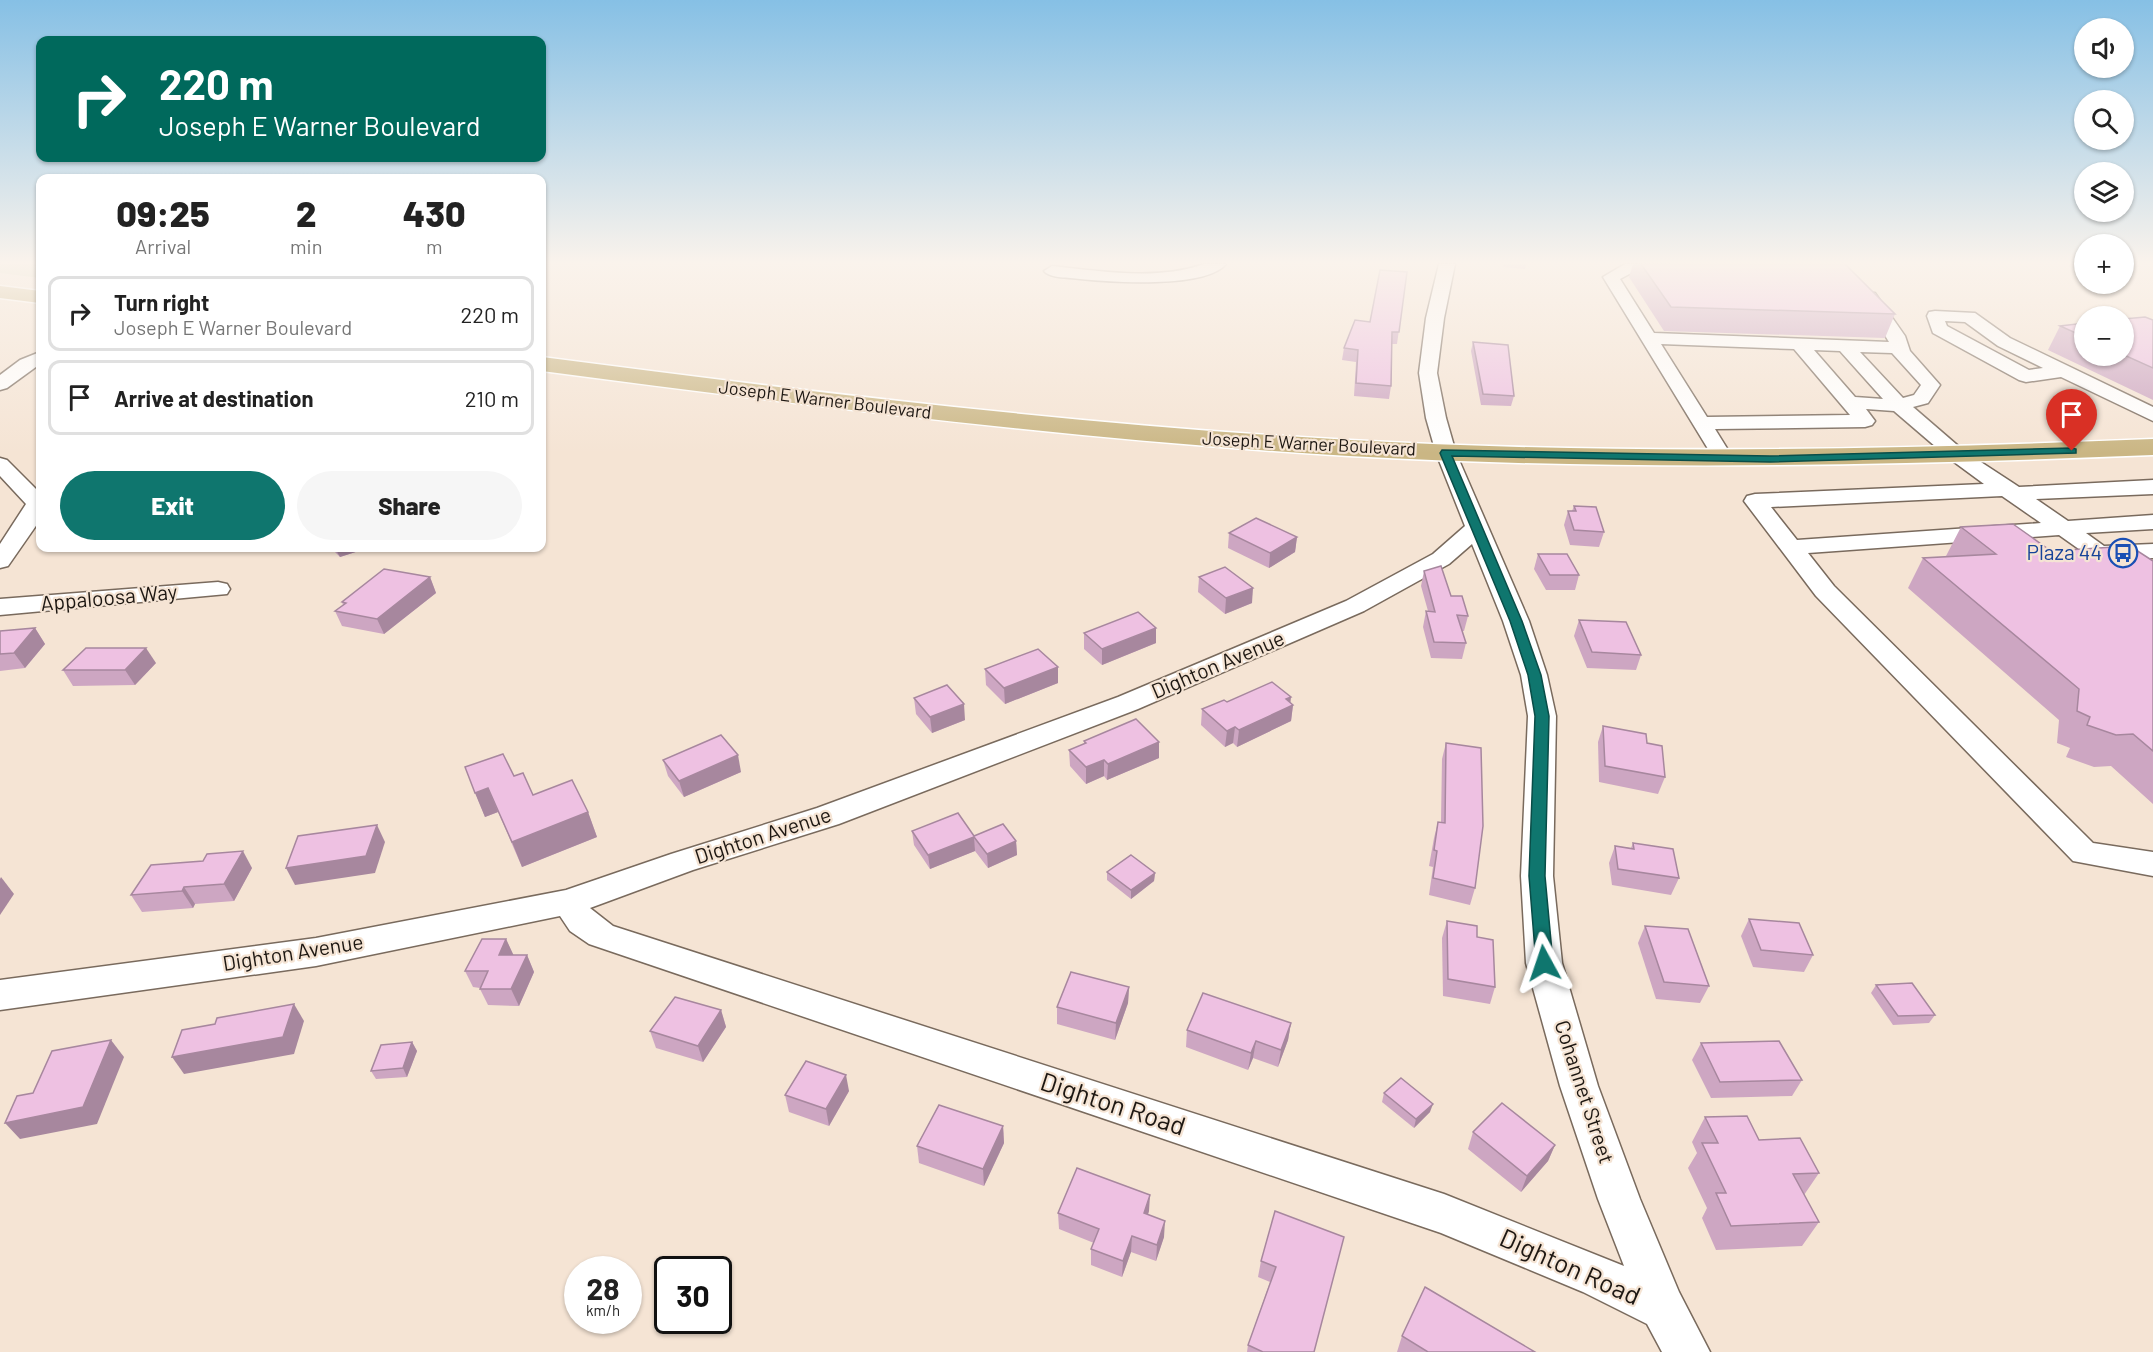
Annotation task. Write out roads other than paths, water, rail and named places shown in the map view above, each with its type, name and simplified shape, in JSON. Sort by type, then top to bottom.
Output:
[{"type":"main road","name":"Joseph E Warner Boulevard","points":[[546,365],[817,400],[1002,421],[1201,438],[1446,453],[1723,458],[1957,454],[2153,447]]},
{"type":"street","name":"Cohannet Street","points":[[1434,327],[1428,373],[1436,418],[1446,453],[1516,621],[1534,675],[1542,716],[1537,876],[1544,963],[1579,1086],[1619,1199],[1663,1308],[1687,1352]]},
{"type":"street","points":[[1641,327],[1723,458]]},
{"type":"street","points":[[1849,403],[1899,405],[1921,399],[1931,385],[1901,353],[1896,336],[1890,327]]},
{"type":"street","points":[[1938,327],[2025,376],[2063,371]]},
{"type":"street","points":[[1983,327],[2004,342],[2153,415]]},
{"type":"street","points":[[1648,338],[1900,348]]},
{"type":"street","points":[[1701,423],[1865,422],[1799,344]]},
{"type":"street","points":[[1845,346],[1899,405],[1957,454],[2153,590]]},
{"type":"street","points":[[0,384],[36,359]]},
{"type":"street","points":[[0,464],[36,501]]},
{"type":"street","points":[[2153,487],[1755,501],[1825,591],[2085,853],[2153,864]]},
{"type":"street","points":[[0,561],[36,507]]},
{"type":"street","points":[[1790,546],[2153,522]]},
{"type":"street","name":"Dighton Avenue","points":[[0,995],[315,952],[569,902],[682,862],[828,816],[1128,703],[1355,606],[1441,559],[1477,527]]},
{"type":"street","points":[[2101,554],[2153,550]]},
{"type":"street","name":"Appaloosa Way","points":[[0,608],[218,589]]},
{"type":"street","name":"Dighton Road","points":[[569,902],[581,922],[601,934],[1444,1214],[1598,1275],[1663,1308]]},
{"type":"place","name":"Plaza 44","points":[[2123,553]]}]
